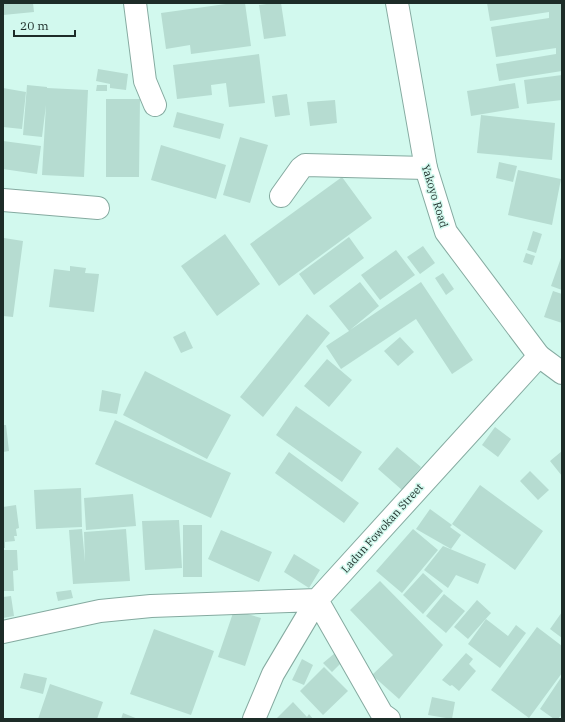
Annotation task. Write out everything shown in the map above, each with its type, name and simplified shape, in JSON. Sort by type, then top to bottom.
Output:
[{"type":"street","points":[[135,3],[145,81],[155,105]]},
{"type":"street","name":"Yakoyo Road","points":[[397,3],[426,168],[446,232],[539,356],[562,373]]},
{"type":"street","points":[[281,196],[301,168],[305,165],[426,168]]},
{"type":"street","points":[[3,200],[98,208]]},
{"type":"street","name":"Ladun Fowokan Street","points":[[254,719],[273,674],[317,600],[539,356]]},
{"type":"street","points":[[3,632],[100,611],[151,606],[317,600],[382,714],[389,719]]},
{"type":"building","points":[[3,3],[33,3],[34,12],[3,15]]},
{"type":"building","points":[[233,3],[245,3],[251,46],[191,54],[190,45],[166,49],[161,13]]},
{"type":"building","points":[[281,3],[286,36],[264,39],[259,5]]},
{"type":"building","points":[[487,3],[562,3],[562,71],[499,81],[496,64],[556,54],[556,48],[496,57],[491,27],[549,18],[549,12],[490,21]]},
{"type":"building","points":[[259,54],[265,103],[229,107],[226,83],[211,85],[212,95],[177,99],[173,65]]},
{"type":"building","points":[[98,69],[128,74],[126,90],[110,88],[110,84],[96,81]]},
{"type":"building","points":[[562,75],[562,100],[527,104],[524,80]]},
{"type":"building","points":[[515,83],[519,108],[471,116],[467,91]]},
{"type":"building","points":[[27,85],[47,88],[88,90],[84,177],[42,175],[46,105],[42,137],[23,135]]},
{"type":"building","points":[[97,85],[107,85],[107,91],[96,91]]},
{"type":"building","points":[[3,88],[26,92],[22,129],[3,127]]},
{"type":"building","points":[[287,94],[290,115],[275,117],[272,96]]},
{"type":"building","points":[[106,99],[140,99],[139,177],[106,177]]},
{"type":"building","points":[[335,100],[337,123],[310,126],[307,102]]},
{"type":"building","points":[[177,112],[224,124],[220,139],[173,127]]},
{"type":"building","points":[[481,115],[555,123],[552,160],[477,153]]},
{"type":"building","points":[[240,137],[268,145],[250,203],[223,195]]},
{"type":"building","points":[[3,141],[41,146],[37,174],[3,169]]},
{"type":"building","points":[[161,145],[226,165],[216,199],[151,180]]},
{"type":"building","points":[[499,162],[517,166],[513,182],[496,178]]},
{"type":"building","points":[[518,170],[561,179],[552,225],[508,215]]},
{"type":"building","points":[[342,177],[372,218],[279,286],[250,244]]},
{"type":"building","points":[[533,231],[542,234],[536,253],[527,250]]},
{"type":"building","points":[[225,234],[260,284],[217,316],[181,266]]},
{"type":"building","points":[[349,237],[364,258],[314,295],[299,274]]},
{"type":"building","points":[[4,238],[23,241],[13,317],[3,316]]},
{"type":"building","points":[[423,246],[435,263],[420,274],[407,257]]},
{"type":"building","points":[[396,250],[415,275],[380,300],[361,275]]},
{"type":"building","points":[[526,253],[535,256],[532,265],[523,262]]},
{"type":"building","points":[[562,255],[562,290],[551,286]]},
{"type":"building","points":[[70,266],[86,268],[85,273],[99,274],[94,312],[49,307],[54,269],[70,271]]},
{"type":"building","points":[[443,273],[454,289],[446,295],[435,278]]},
{"type":"building","points":[[360,282],[379,306],[350,330],[421,282],[473,360],[452,374],[416,319],[341,369],[326,346],[349,331],[329,306]]},
{"type":"building","points":[[553,291],[562,294],[562,323],[544,317]]},
{"type":"building","points":[[307,314],[330,333],[263,417],[240,397]]},
{"type":"building","points":[[185,331],[193,348],[181,353],[173,337]]},
{"type":"building","points":[[400,337],[414,352],[398,366],[384,351]]},
{"type":"building","points":[[327,359],[352,380],[329,407],[304,386]]},
{"type":"building","points":[[145,371],[231,415],[207,459],[123,415]]},
{"type":"building","points":[[102,390],[121,394],[117,414],[99,411]]},
{"type":"building","points":[[296,406],[362,452],[342,482],[276,435]]},
{"type":"building","points":[[115,420],[231,473],[211,518],[95,464]]},
{"type":"building","points":[[3,425],[6,425],[9,451],[3,452]]},
{"type":"building","points":[[495,427],[511,439],[498,457],[482,445]]},
{"type":"building","points":[[397,447],[421,467],[402,490],[378,469]]},
{"type":"building","points":[[562,451],[562,476],[550,461]]},
{"type":"building","points":[[289,452],[359,503],[344,523],[275,473]]},
{"type":"building","points":[[530,471],[549,490],[538,500],[520,481]]},
{"type":"building","points":[[480,485],[543,531],[515,570],[452,524]]},
{"type":"building","points":[[81,488],[82,527],[36,529],[34,490]]},
{"type":"building","points":[[133,494],[136,526],[86,530],[84,498]]},
{"type":"building","points":[[16,505],[19,528],[16,529],[17,536],[14,536],[15,541],[5,542],[5,548],[3,548],[3,507]]},
{"type":"building","points":[[430,509],[452,525],[450,527],[461,535],[451,549],[416,529]]},
{"type":"building","points":[[179,520],[182,568],[145,570],[142,521]]},
{"type":"building","points":[[183,525],[202,525],[202,577],[183,577]]},
{"type":"building","points":[[82,529],[85,562],[84,532],[126,529],[130,581],[73,584],[69,530]]},
{"type":"building","points":[[413,529],[438,550],[402,593],[376,571]]},
{"type":"building","points":[[221,530],[272,552],[259,582],[208,559]]},
{"type":"building","points":[[443,546],[486,564],[478,584],[456,575],[448,588],[424,570]]},
{"type":"building","points":[[3,550],[17,550],[18,570],[13,571],[14,591],[3,591]]},
{"type":"building","points":[[294,554],[320,570],[309,588],[284,572]]},
{"type":"building","points":[[423,573],[443,591],[423,614],[403,595]]},
{"type":"building","points":[[380,581],[443,645],[399,699],[372,675],[393,655],[350,610]]},
{"type":"building","points":[[71,590],[73,598],[58,601],[56,592]]},
{"type":"building","points":[[444,594],[465,611],[446,633],[426,616]]},
{"type":"building","points":[[11,596],[14,616],[3,618],[3,597]]},
{"type":"building","points":[[477,600],[491,613],[468,639],[454,627]]},
{"type":"building","points":[[234,610],[261,618],[245,666],[218,657]]},
{"type":"building","points":[[562,612],[562,638],[550,629]]},
{"type":"building","points":[[486,619],[508,636],[516,625],[526,633],[500,668],[468,644]]},
{"type":"building","points":[[537,627],[562,646],[562,673],[529,718],[491,690]]},
{"type":"building","points":[[154,629],[214,651],[191,715],[130,694]]},
{"type":"building","points":[[335,653],[343,661],[332,672],[323,663]]},
{"type":"building","points":[[466,653],[473,659],[469,664],[476,671],[459,691],[452,685],[450,686],[442,680]]},
{"type":"building","points":[[302,659],[313,665],[304,685],[292,680]]},
{"type":"building","points":[[324,667],[348,691],[323,715],[300,691]]},
{"type":"building","points":[[24,673],[47,678],[43,694],[20,688]]},
{"type":"building","points":[[562,676],[562,714],[558,719],[554,719],[540,709]]},
{"type":"building","points":[[50,684],[103,702],[97,719],[38,719]]},
{"type":"building","points":[[432,697],[455,702],[452,719],[428,715]]},
{"type":"building","points":[[293,702],[307,717],[309,714],[313,719],[276,719]]},
{"type":"building","points":[[123,713],[138,719],[121,719]]}]
